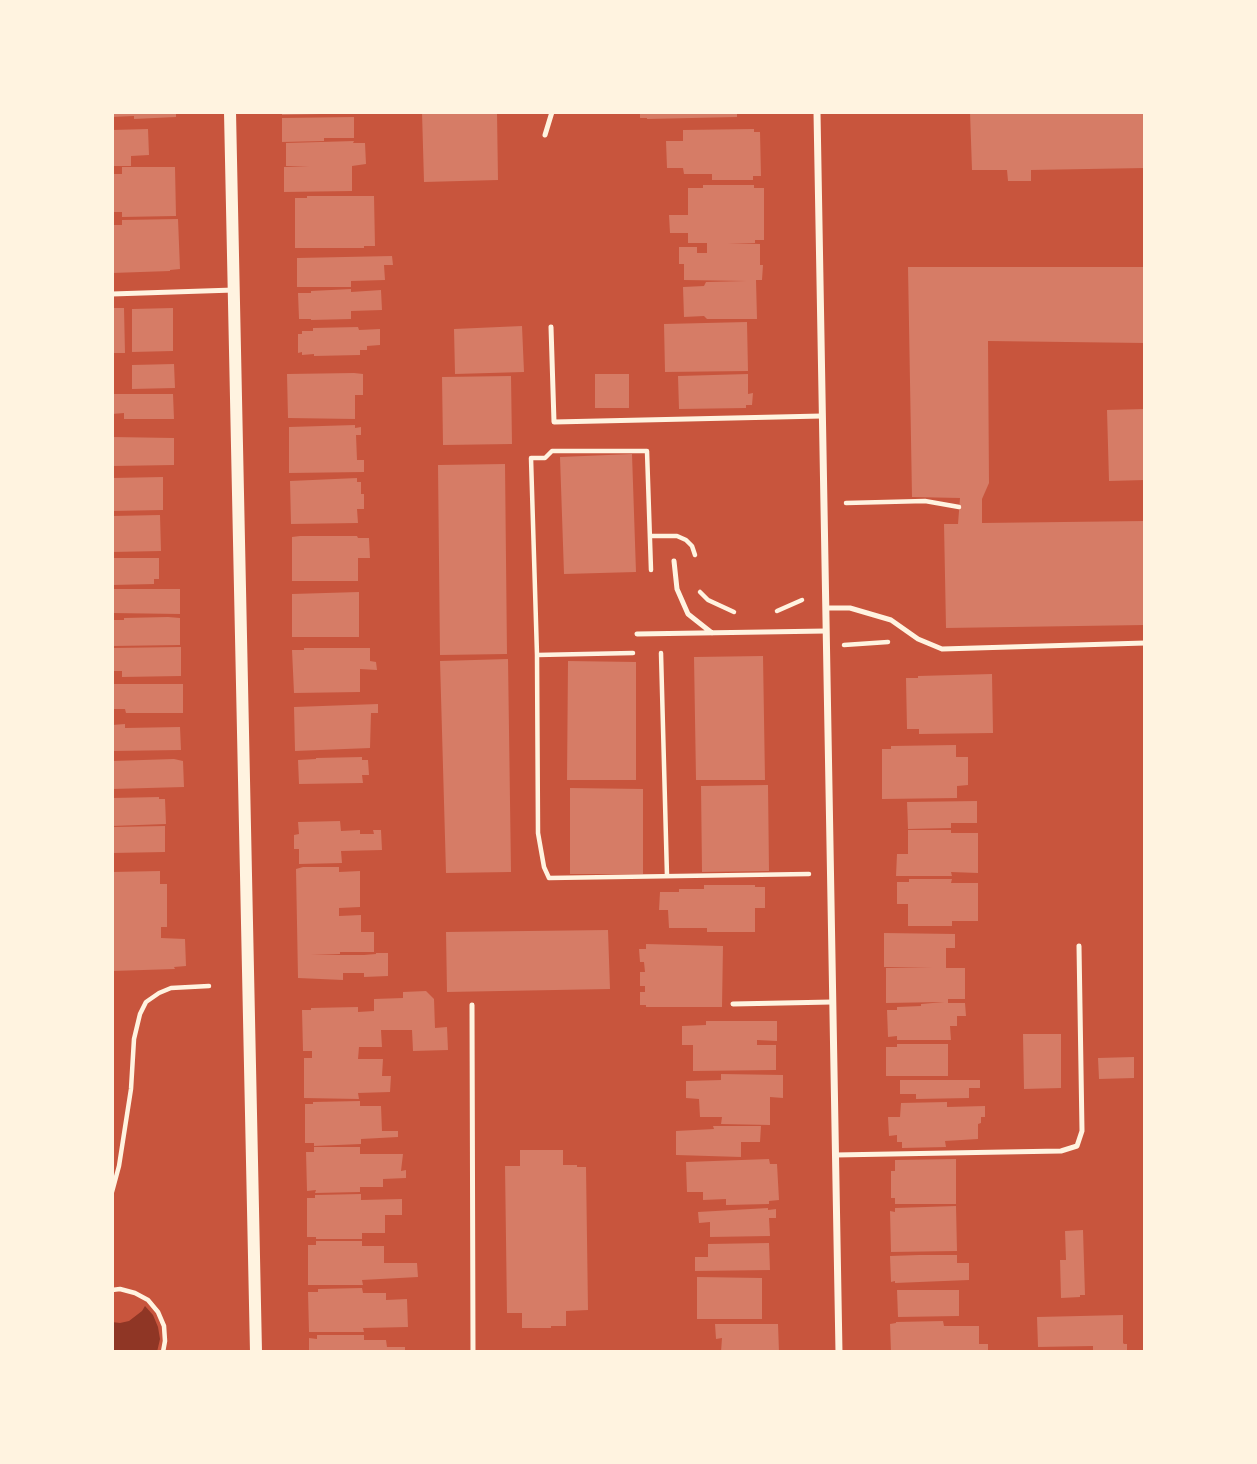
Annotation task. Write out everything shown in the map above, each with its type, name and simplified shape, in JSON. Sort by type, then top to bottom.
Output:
[{"type":"street","points":[[230,112],[256,1352]]},
{"type":"street","points":[[817,112],[838,1352]]},
{"type":"lane","points":[[545,135],[552,112]]},
{"type":"lane","points":[[112,294],[234,290]]},
{"type":"lane","points":[[551,327],[554,422],[822,416]]},
{"type":"lane","points":[[674,561],[677,589],[688,614],[712,633]]},
{"type":"lane","points":[[826,608],[849,608],[891,620],[918,639],[942,649],[1145,643]]},
{"type":"lane","points":[[637,634],[826,631]]},
{"type":"lane","points":[[835,1155],[1061,1151],[1077,1146],[1082,1131],[1079,946]]},
{"type":"lane","points":[[733,1004],[832,1003]]},
{"type":"lane","points":[[472,1005],[473,1352]]},
{"type":"path","points":[[651,570],[647,451],[552,451],[545,458],[531,458],[537,655],[538,833],[544,867],[549,878],[808,874]]},
{"type":"path","points":[[846,503],[925,501],[959,507]]},
{"type":"path","points":[[650,537],[677,536],[687,540],[692,546],[696,563]]},
{"type":"path","points":[[697,582],[700,592],[708,600],[734,612],[746,613]]},
{"type":"path","points":[[771,614],[802,600]]},
{"type":"path","points":[[826,644],[851,645],[918,639]]},
{"type":"path","points":[[662,653],[667,876]]},
{"type":"path","points":[[112,1192],[119,1166],[131,1088],[134,1039],[140,1014],[146,1002],[171,988],[209,986]]},
{"type":"path","points":[[112,1290],[135,1293],[148,1300],[158,1312],[166,1341],[163,1352]]},
{"type":"shaded area","points":[[145,1306],[158,1327],[160,1339],[157,1352],[112,1352],[112,1322],[129,1321]]},
{"type":"building","points":[[112,112],[176,112],[176,117],[134,119],[134,116],[112,117]]},
{"type":"building","points":[[282,112],[322,112],[322,114],[282,115]]},
{"type":"building","points":[[422,112],[497,112],[498,180],[424,182]]},
{"type":"building","points":[[640,112],[737,112],[737,117],[647,119],[640,118]]},
{"type":"building","points":[[970,112],[1145,112],[1145,168],[1031,170],[1031,181],[1008,181],[1007,170],[972,170]]},
{"type":"building","points":[[354,117],[354,138],[282,142],[282,118]]},
{"type":"building","points":[[148,129],[149,155],[131,156],[131,166],[112,166],[112,130]]},
{"type":"building","points":[[754,129],[754,132],[760,132],[761,176],[753,176],[753,180],[712,180],[712,174],[684,174],[683,168],[667,168],[666,141],[683,141],[683,130]]},
{"type":"building","points":[[354,141],[353,143],[365,143],[366,164],[352,166],[352,191],[284,192],[284,167],[309,167],[286,166],[286,143]]},
{"type":"building","points":[[122,167],[175,167],[176,216],[122,217],[122,212],[112,212],[112,174],[122,174]]},
{"type":"building","points":[[703,185],[754,185],[754,188],[764,188],[764,240],[755,240],[755,243],[728,243],[760,244],[760,265],[763,265],[762,280],[756,280],[757,319],[684,317],[683,287],[704,286],[706,282],[746,281],[684,280],[684,264],[679,264],[679,247],[697,247],[697,253],[707,253],[707,243],[688,243],[688,233],[670,233],[669,215],[688,215],[688,188],[703,188]]},
{"type":"building","points":[[374,196],[375,246],[295,248],[295,198]]},
{"type":"building","points":[[178,219],[180,269],[112,273],[112,225],[122,225],[122,220]]},
{"type":"building","points":[[392,256],[393,265],[384,265],[385,280],[351,281],[351,287],[297,287],[297,258]]},
{"type":"building","points":[[908,267],[1145,267],[1145,343],[988,341],[989,483],[982,499],[982,523],[1145,521],[1145,625],[946,628],[944,524],[958,524],[960,498],[912,497]]},
{"type":"building","points":[[351,289],[351,292],[381,290],[382,310],[351,311],[351,319],[299,319],[298,293]]},
{"type":"building","points":[[112,308],[124,308],[125,353],[112,353]]},
{"type":"building","points":[[173,308],[173,351],[132,352],[132,309]]},
{"type":"building","points":[[747,322],[748,371],[665,372],[664,324]]},
{"type":"building","points":[[522,326],[524,372],[455,374],[454,329]]},
{"type":"building","points":[[358,327],[359,330],[380,329],[380,345],[367,346],[367,350],[360,350],[360,355],[314,356],[298,353],[298,334],[302,334],[302,331],[313,331],[313,328]]},
{"type":"building","points":[[174,364],[175,388],[132,389],[132,365]]},
{"type":"building","points":[[287,374],[363,374],[363,395],[355,395],[355,419],[288,418]]},
{"type":"building","points":[[595,374],[629,374],[629,408],[595,408]]},
{"type":"building","points":[[748,374],[748,394],[753,393],[752,405],[746,405],[746,408],[679,409],[678,376]]},
{"type":"building","points":[[511,376],[512,444],[443,445],[442,377]]},
{"type":"building","points":[[112,394],[173,394],[174,419],[124,419],[124,413],[112,414]]},
{"type":"building","points":[[1145,409],[1145,480],[1109,481],[1107,410]]},
{"type":"building","points":[[355,425],[355,428],[361,427],[361,435],[356,435],[357,460],[364,460],[364,472],[289,473],[289,427]]},
{"type":"building","points":[[112,437],[174,438],[174,465],[112,466]]},
{"type":"building","points":[[632,454],[636,572],[564,574],[560,457]]},
{"type":"building","points":[[505,464],[507,654],[440,655],[438,465]]},
{"type":"building","points":[[163,477],[163,510],[112,511],[112,478]]},
{"type":"building","points":[[357,478],[357,482],[361,482],[361,494],[364,494],[364,509],[357,509],[358,523],[291,524],[290,481]]},
{"type":"building","points":[[160,515],[161,551],[112,552],[112,516]]},
{"type":"building","points":[[292,537],[369,538],[370,558],[358,558],[358,581],[292,581]]},
{"type":"building","points":[[112,558],[159,558],[159,579],[154,579],[154,584],[112,585]]},
{"type":"building","points":[[112,589],[180,589],[180,614],[112,613]]},
{"type":"building","points":[[359,592],[359,637],[292,637],[292,594]]},
{"type":"building","points":[[180,618],[180,645],[112,646],[112,620]]},
{"type":"building","points":[[181,647],[181,676],[122,677],[122,671],[112,671],[112,648]]},
{"type":"building","points":[[370,648],[370,661],[376,662],[377,670],[360,669],[360,692],[294,693],[292,650]]},
{"type":"building","points":[[763,656],[765,780],[696,780],[694,657]]},
{"type":"building","points":[[508,659],[511,872],[446,873],[440,661]]},
{"type":"building","points":[[568,661],[636,662],[636,780],[567,780]]},
{"type":"building","points":[[992,674],[993,733],[919,734],[919,729],[907,729],[906,678]]},
{"type":"building","points":[[112,684],[183,684],[183,713],[126,713],[125,709],[112,709]]},
{"type":"building","points":[[378,704],[378,713],[371,713],[370,748],[295,751],[294,707]]},
{"type":"building","points":[[125,724],[125,728],[180,727],[181,750],[112,751],[112,725]]},
{"type":"building","points":[[956,745],[956,757],[968,757],[968,785],[957,786],[957,798],[882,799],[882,749],[891,749],[891,746]]},
{"type":"building","points":[[362,757],[362,760],[368,760],[369,775],[362,775],[363,783],[299,784],[298,760]]},
{"type":"building","points":[[112,761],[183,761],[184,787],[112,789]]},
{"type":"building","points":[[768,785],[769,871],[702,872],[701,786]]},
{"type":"building","points":[[570,788],[643,789],[643,874],[570,874]]},
{"type":"building","points":[[112,798],[165,799],[166,824],[112,826]]},
{"type":"building","points":[[977,801],[977,823],[951,823],[951,828],[908,829],[907,802]]},
{"type":"building","points":[[340,821],[341,831],[360,830],[360,834],[374,834],[373,830],[381,830],[382,850],[341,851],[342,863],[299,864],[299,849],[294,849],[294,835],[299,834],[298,822]]},
{"type":"building","points":[[165,826],[165,852],[112,853],[112,827]]},
{"type":"building","points":[[908,830],[978,833],[978,873],[896,876],[897,854],[908,854]]},
{"type":"building","points":[[339,867],[339,872],[360,871],[360,907],[339,908],[339,916],[361,915],[361,932],[374,932],[374,952],[311,955],[388,953],[388,976],[364,977],[364,973],[343,973],[343,980],[298,978],[296,869]]},
{"type":"building","points":[[160,871],[160,884],[167,884],[167,927],[161,927],[161,938],[185,939],[186,966],[174,967],[175,969],[112,971],[112,872]]},
{"type":"building","points":[[909,879],[952,879],[951,883],[978,883],[978,921],[952,921],[952,926],[908,926],[908,904],[897,904],[897,882],[909,882]]},
{"type":"building","points":[[704,885],[765,887],[765,908],[755,908],[755,932],[707,932],[707,928],[669,928],[668,910],[659,910],[660,892],[704,889]]},
{"type":"building","points":[[608,930],[610,989],[447,992],[446,932]]},
{"type":"building","points":[[884,933],[955,934],[955,948],[946,948],[946,968],[965,968],[965,999],[948,999],[948,1003],[965,1003],[966,1016],[957,1016],[957,1026],[950,1026],[951,1040],[897,1040],[897,1036],[888,1037],[887,1010],[944,1002],[886,1003],[886,968],[932,967],[884,967]]},
{"type":"building","points":[[646,944],[723,946],[722,1007],[640,1005],[640,992],[645,992],[645,986],[640,986],[640,972],[645,972],[644,962],[640,962],[639,949],[646,949]]},
{"type":"building","points":[[426,991],[434,999],[435,1028],[447,1027],[448,1050],[413,1051],[412,1030],[381,1030],[382,1047],[359,1047],[358,1059],[383,1059],[382,1076],[391,1076],[390,1092],[358,1093],[359,1099],[304,1098],[304,1058],[312,1058],[312,1051],[303,1051],[302,1010],[358,1007],[358,1012],[374,1011],[374,999],[403,998],[403,992]]},
{"type":"building","points":[[706,1021],[777,1021],[777,1041],[757,1040],[757,1045],[776,1045],[776,1070],[693,1071],[693,1045],[682,1045],[682,1026],[706,1025]]},
{"type":"building","points":[[1023,1034],[1061,1034],[1061,1088],[1024,1089]]},
{"type":"building","points":[[897,1044],[948,1044],[948,1076],[886,1076],[886,1047],[897,1047]]},
{"type":"building","points":[[1134,1057],[1134,1078],[1099,1079],[1098,1058]]},
{"type":"building","points":[[721,1074],[783,1075],[783,1098],[770,1097],[770,1125],[721,1124],[722,1117],[700,1117],[699,1099],[686,1098],[686,1081],[721,1080]]},
{"type":"building","points":[[900,1080],[980,1080],[980,1088],[969,1088],[969,1098],[916,1099],[916,1094],[900,1094]]},
{"type":"building","points":[[360,1101],[360,1106],[381,1106],[382,1131],[398,1131],[398,1137],[361,1139],[361,1144],[314,1146],[314,1143],[305,1143],[305,1104]]},
{"type":"building","points":[[947,1102],[947,1107],[985,1106],[985,1117],[981,1117],[981,1123],[978,1124],[978,1139],[945,1141],[946,1147],[902,1148],[902,1142],[897,1142],[897,1135],[889,1136],[888,1117],[900,1117],[901,1103]]},
{"type":"building","points":[[713,1126],[761,1126],[760,1142],[741,1142],[741,1157],[676,1155],[676,1131],[714,1129]]},
{"type":"building","points":[[314,1147],[360,1147],[360,1154],[403,1154],[401,1171],[406,1170],[406,1178],[383,1179],[383,1187],[360,1187],[360,1192],[307,1191],[306,1152],[314,1152]]},
{"type":"building","points":[[520,1150],[563,1150],[563,1165],[586,1167],[588,1310],[566,1311],[566,1326],[522,1328],[522,1313],[507,1313],[505,1166],[520,1166]]},
{"type":"building","points":[[769,1159],[770,1164],[777,1164],[779,1200],[769,1201],[769,1204],[726,1205],[726,1199],[703,1200],[703,1192],[687,1192],[686,1162]]},
{"type":"building","points":[[956,1159],[956,1204],[895,1204],[895,1198],[891,1198],[891,1171],[895,1171],[895,1160]]},
{"type":"building","points":[[361,1194],[361,1200],[402,1199],[402,1215],[385,1215],[385,1233],[362,1233],[362,1239],[307,1237],[307,1198],[315,1198],[315,1195]]},
{"type":"building","points":[[956,1206],[957,1251],[891,1252],[890,1211],[895,1212],[895,1208]]},
{"type":"building","points":[[776,1209],[776,1218],[769,1218],[770,1236],[710,1237],[710,1222],[699,1223],[698,1212]]},
{"type":"building","points":[[1083,1230],[1085,1295],[1061,1298],[1060,1260],[1066,1260],[1065,1231]]},
{"type":"building","points":[[316,1241],[362,1241],[362,1246],[384,1246],[384,1263],[417,1263],[418,1277],[362,1280],[363,1285],[308,1285],[308,1245],[316,1245]]},
{"type":"building","points":[[769,1243],[770,1270],[695,1271],[695,1257],[708,1257],[708,1244]]},
{"type":"building","points":[[957,1255],[957,1263],[969,1263],[969,1280],[891,1282],[890,1256]]},
{"type":"building","points":[[697,1277],[762,1278],[762,1319],[697,1319]]},
{"type":"building","points":[[362,1288],[363,1293],[386,1293],[386,1300],[407,1299],[408,1327],[363,1328],[364,1332],[309,1332],[308,1292],[318,1292],[318,1289]]},
{"type":"building","points":[[897,1290],[959,1290],[959,1316],[898,1317]]},
{"type":"building","points":[[1123,1315],[1123,1343],[1127,1344],[1127,1352],[1093,1352],[1093,1346],[1038,1347],[1037,1317]]},
{"type":"building","points":[[943,1321],[944,1326],[979,1326],[979,1344],[988,1344],[988,1352],[891,1352],[890,1324]]},
{"type":"building","points":[[715,1324],[778,1324],[779,1352],[721,1352],[722,1338],[716,1339]]},
{"type":"building","points":[[317,1335],[364,1335],[364,1340],[386,1340],[387,1347],[405,1347],[405,1352],[309,1352],[309,1338],[317,1339]]}]
